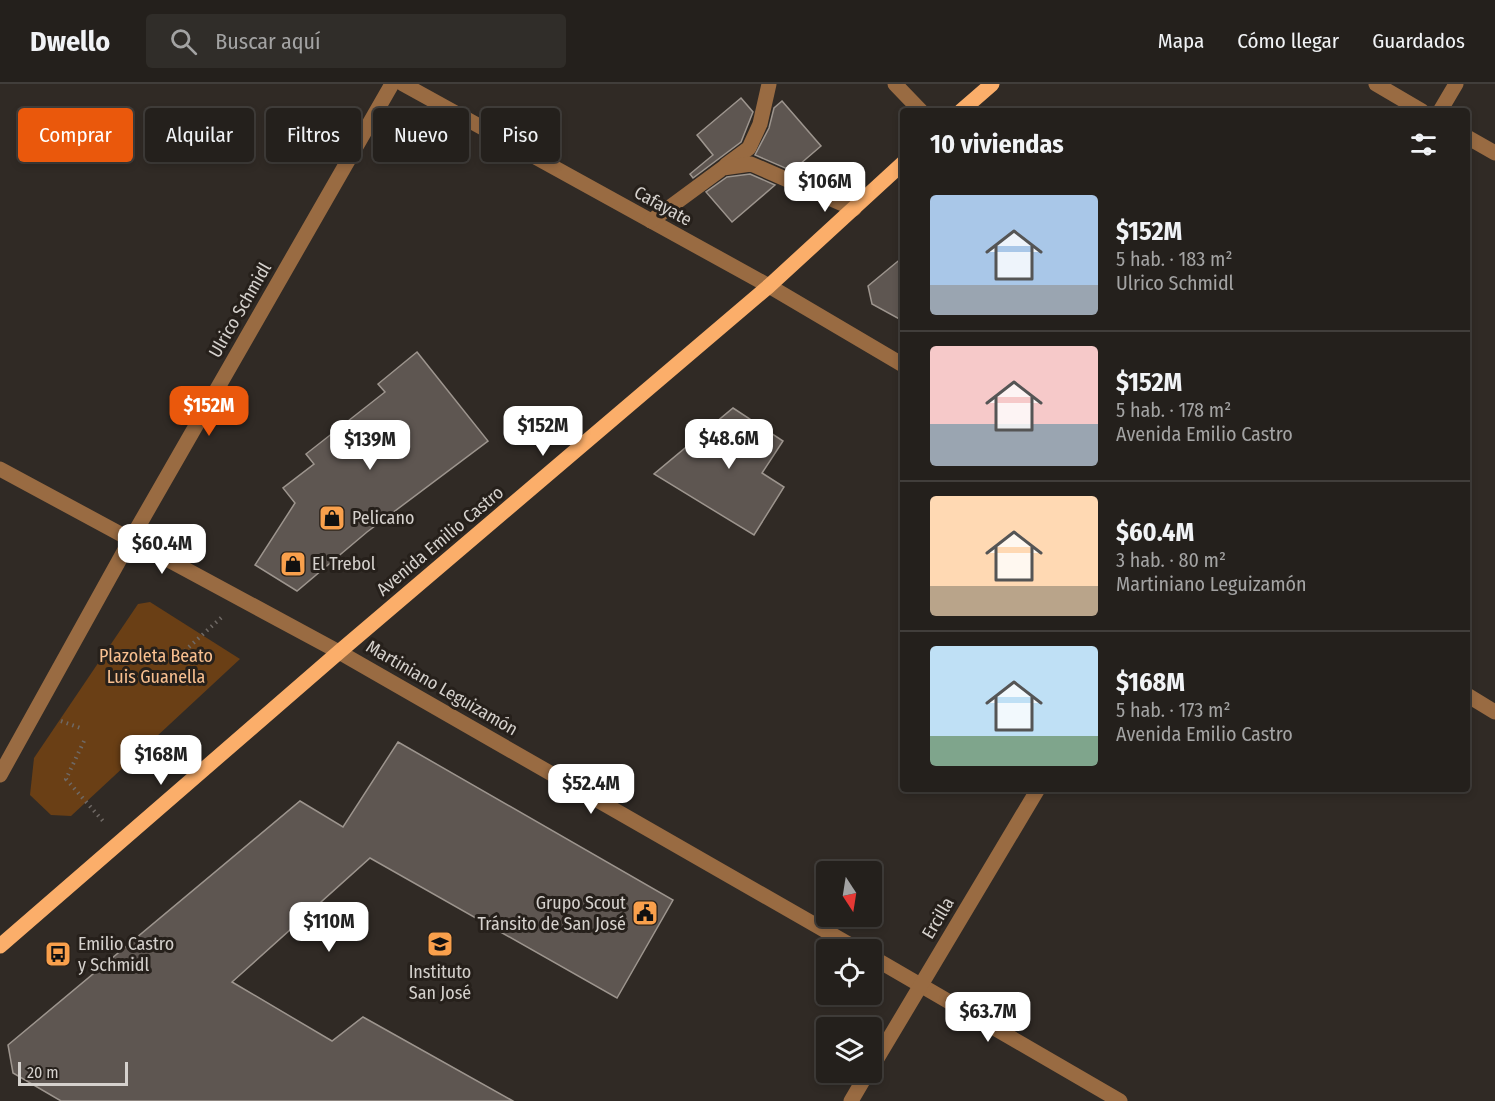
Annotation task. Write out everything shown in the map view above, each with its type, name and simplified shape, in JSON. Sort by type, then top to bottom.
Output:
[{"type":"main road","points":[[964,108],[992,84]]},
{"type":"main road","name":"Avenida Emilio Castro","points":[[1,945],[339,652],[769,286],[900,166]]},
{"type":"street","name":"Ulrico Schmidl","points":[[0,775],[131,539],[392,84]]},
{"type":"street","name":"Cafayate","points":[[403,84],[769,286],[900,363]]},
{"type":"street","points":[[651,221],[748,148],[760,124],[769,84]]},
{"type":"street","points":[[895,84],[918,108]]},
{"type":"street","points":[[1376,84],[1417,108]]},
{"type":"street","points":[[1442,108],[1456,84]]},
{"type":"street","points":[[1470,139],[1495,153]]},
{"type":"street","points":[[723,168],[751,164],[854,209]]},
{"type":"street","name":"Martiniano Leguizamón","points":[[0,469],[339,652],[840,939]]},
{"type":"street","points":[[1470,698],[1495,712]]},
{"type":"street","name":"Ercilla","points":[[882,1050],[1036,792]]},
{"type":"street","points":[[882,963],[1120,1101]]},
{"type":"street","points":[[851,1101],[862,1083]]},
{"type":"path","points":[[180,655],[242,599]]},
{"type":"path","points":[[84,741],[66,779],[122,841]]},
{"type":"green space","name":"Plazoleta Beato Luis Guanella","points":[[150,602],[240,659],[71,816],[51,815],[30,795],[34,758],[138,604]]},
{"type":"building","points":[[741,98],[753,112],[741,142],[693,178],[690,174],[713,155],[697,135]]},
{"type":"building","points":[[782,101],[821,146],[792,171],[755,155],[769,128],[774,108]]},
{"type":"building","points":[[750,174],[775,185],[732,222],[706,192],[727,177]]},
{"type":"building","points":[[900,259],[900,319],[872,304],[868,286]]},
{"type":"building","points":[[417,352],[488,441],[367,532],[297,591],[255,565],[295,503],[283,488],[314,464],[306,454],[385,392],[378,384]]},
{"type":"building","points":[[733,408],[783,441],[762,473],[784,487],[754,535],[654,474]]},
{"type":"building","points":[[398,742],[673,900],[617,998],[370,858],[232,982],[332,1041],[363,1017],[513,1101],[61,1101],[13,1073],[8,1045],[300,801],[343,827]]},
{"type":"place","name":"Pelicano","points":[[332,518]]},
{"type":"place","name":"El Trebol","points":[[293,564]]},
{"type":"place","name":"Grupo Scout Tránsito de San José","points":[[645,913]]},
{"type":"place","name":"Instituto San José","points":[[440,944]]},
{"type":"place","name":"Emilio Castro y Schmidl","points":[[58,954]]}]
